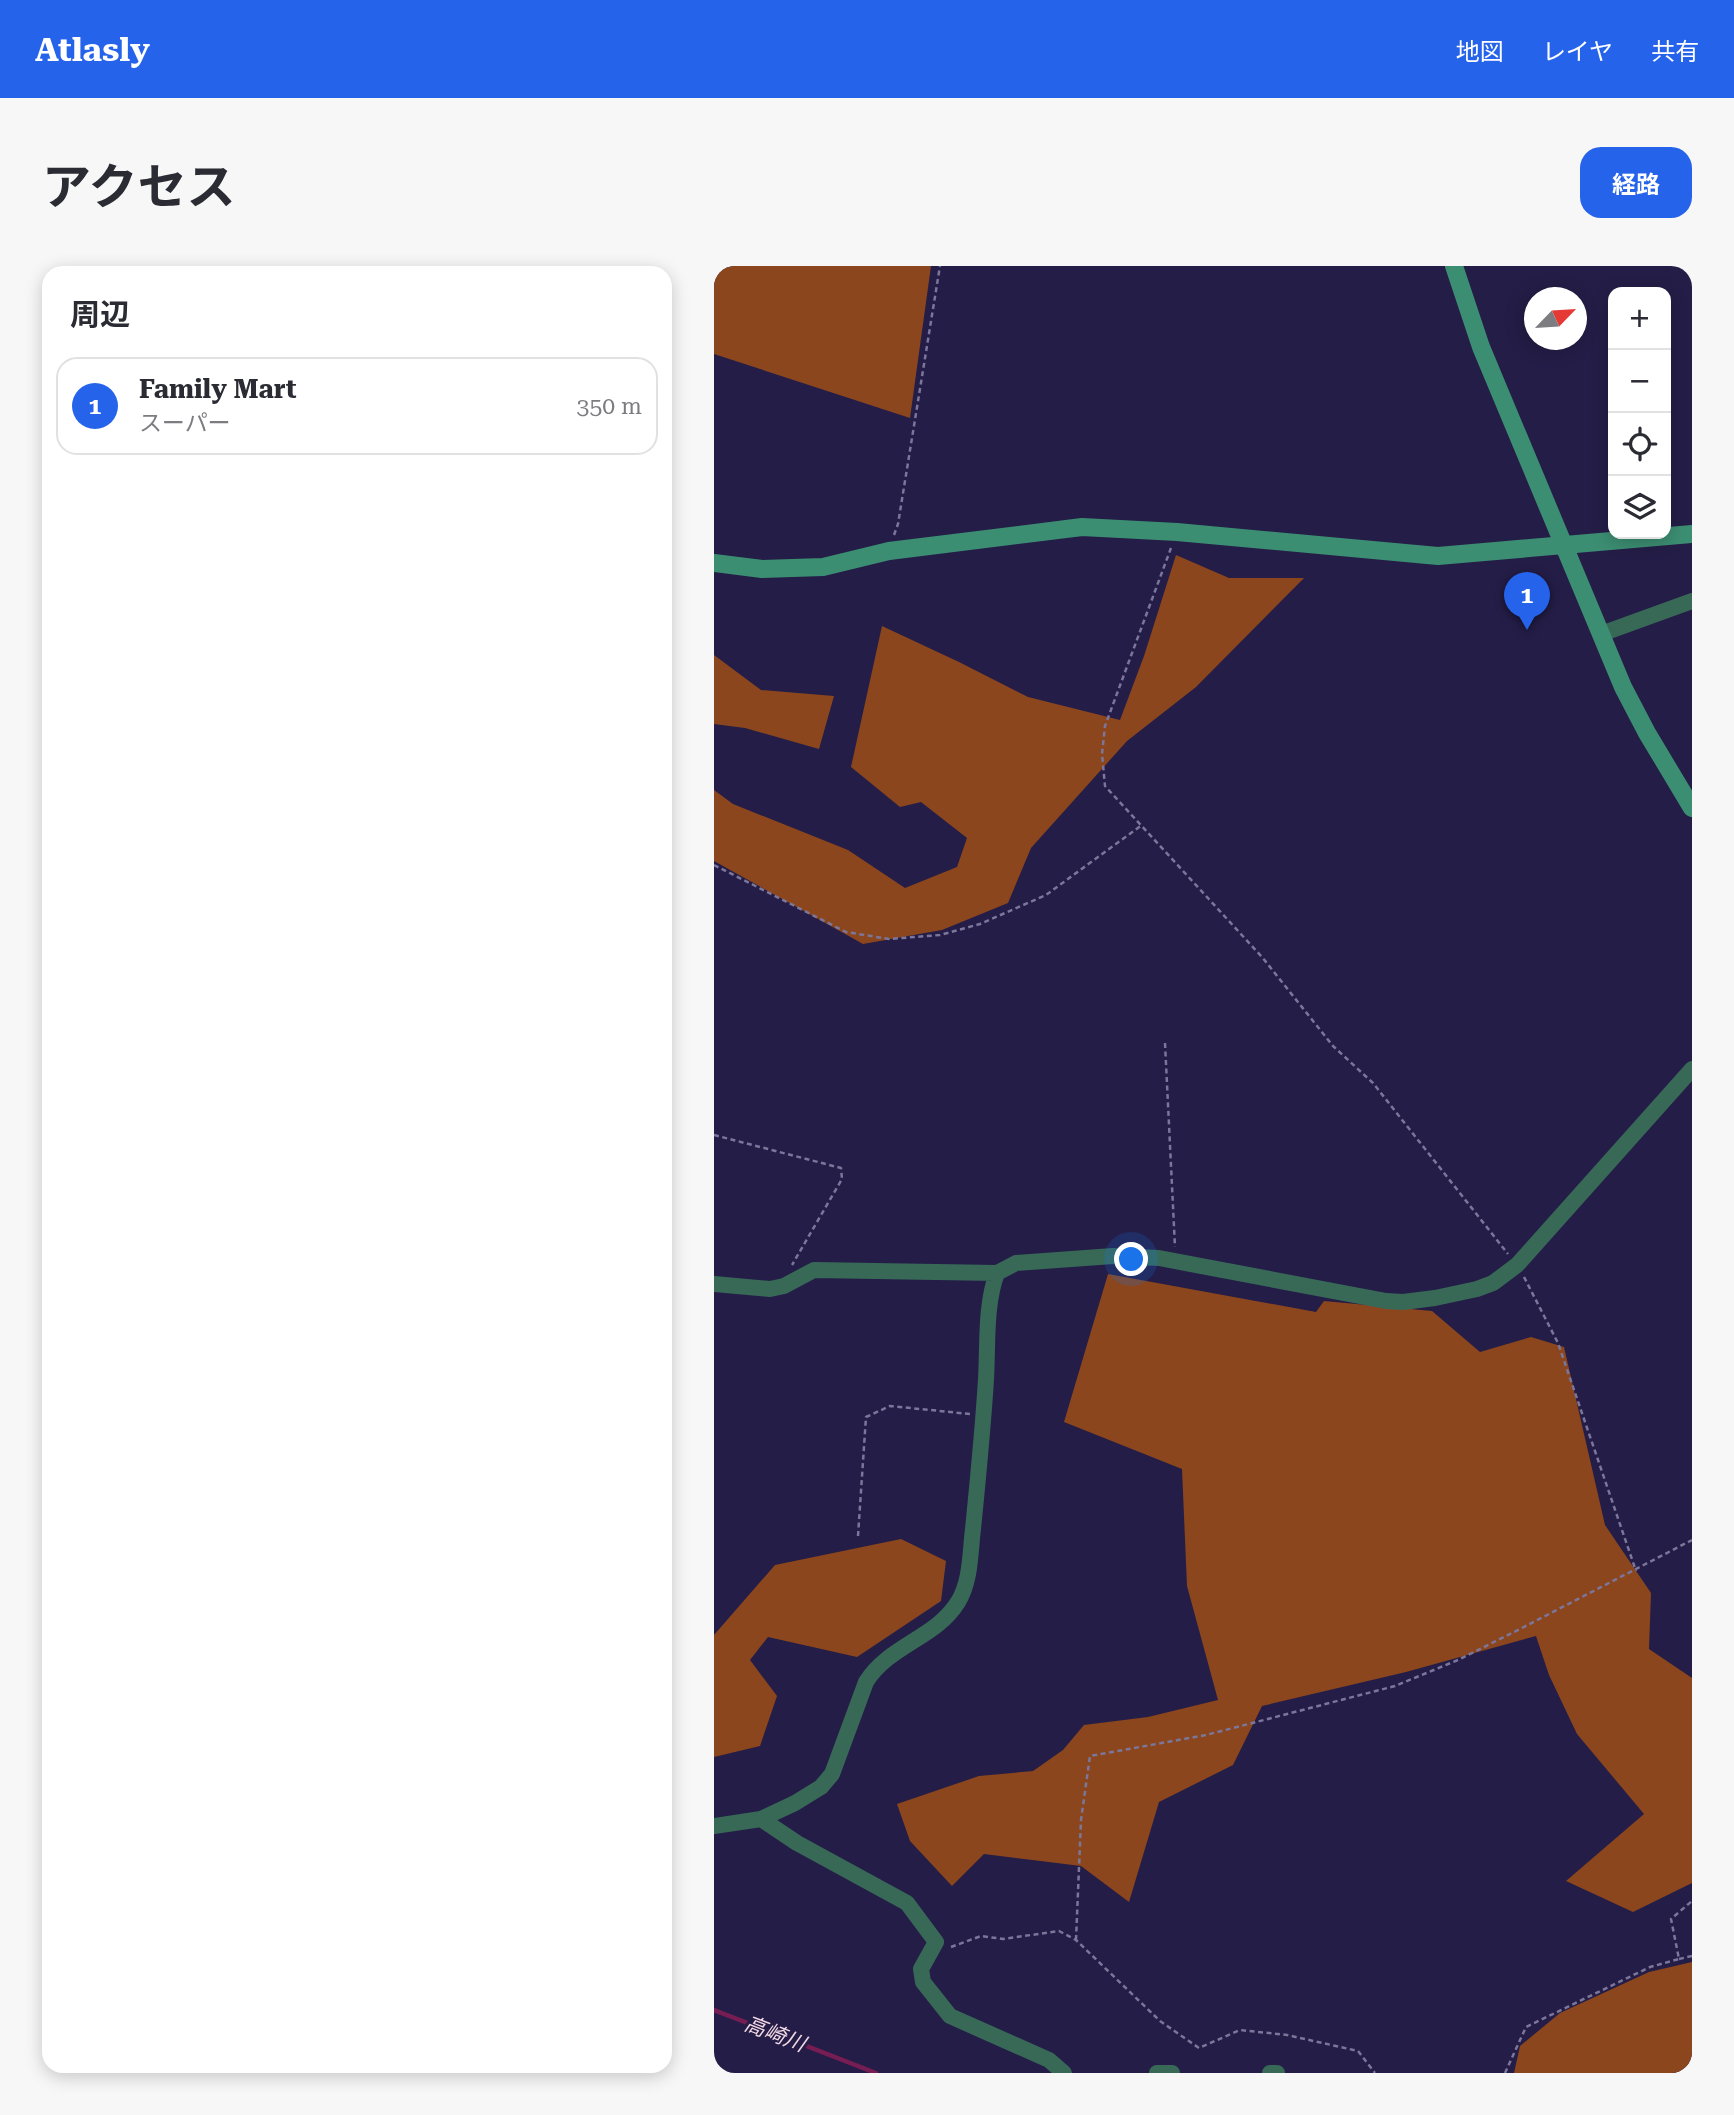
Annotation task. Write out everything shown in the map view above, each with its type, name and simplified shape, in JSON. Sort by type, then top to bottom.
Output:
[{"type":"street","points":[[1454,266],[1480,347],[1623,687],[1692,808]]},
{"type":"street","points":[[714,563],[762,569],[823,567],[889,551],[1082,527],[1177,532],[1438,556],[1692,534]]},
{"type":"street","points":[[1601,634],[1692,601]]},
{"type":"street","points":[[714,1284],[770,1289],[792,1282],[814,1270],[998,1273],[1016,1263],[1113,1256],[1176,1261],[1395,1302],[1435,1298],[1477,1289],[1493,1283],[1517,1265],[1692,1069]]},
{"type":"street","points":[[714,1826],[761,1819],[821,1787],[832,1774],[866,1682],[873,1672],[892,1653],[935,1628],[959,1602],[969,1571],[984,1416],[991,1295],[998,1273]]},
{"type":"street","points":[[761,1819],[797,1843],[907,1903],[936,1942],[921,1969],[923,1982],[950,2016],[1049,2060],[1064,2073]]},
{"type":"street","points":[[1157,2073],[1171,2073]]},
{"type":"street","points":[[1270,2073],[1277,2073]]},
{"type":"path","points":[[889,551],[898,524],[940,266]]},
{"type":"path","points":[[1177,532],[1105,726],[1102,754],[1105,786],[1262,957],[1333,1046],[1373,1083],[1517,1265],[1558,1343],[1636,1571]]},
{"type":"path","points":[[714,866],[846,932],[889,939],[940,935],[980,924],[1046,895],[1142,825]]},
{"type":"path","points":[[1165,1043],[1176,1261]]},
{"type":"path","points":[[714,1135],[841,1168],[842,1179],[792,1265],[792,1282]]},
{"type":"path","points":[[858,1536],[866,1417],[890,1406],[984,1416]]},
{"type":"path","points":[[1076,1940],[1081,1820],[1090,1756],[1206,1735],[1395,1686],[1458,1660],[1692,1540]]},
{"type":"path","points":[[1679,1959],[1671,1919],[1692,1901]]},
{"type":"path","points":[[936,1942],[951,1947],[981,1936],[1003,1938],[1059,1931],[1076,1940],[1160,2021],[1199,2048],[1240,2030],[1287,2035],[1358,2051],[1375,2073]]},
{"type":"path","points":[[1505,2073],[1526,2027],[1650,1967],[1692,1956]]},
{"type":"shaded area","points":[[714,266],[931,266],[910,418],[714,354]]},
{"type":"shaded area","points":[[1176,555],[1229,578],[1304,578],[1196,687],[1127,741],[1031,848],[1008,903],[942,930],[863,944],[714,861],[714,790],[733,804],[848,850],[905,888],[957,867],[967,838],[921,802],[900,807],[851,767],[882,626],[1028,697],[1120,720],[1144,656]]},
{"type":"shaded area","points":[[714,655],[761,690],[834,696],[819,749],[745,728],[714,724]]},
{"type":"shaded area","points":[[1108,1274],[1316,1312],[1324,1301],[1432,1311],[1480,1352],[1531,1337],[1564,1347],[1605,1525],[1651,1593],[1649,1649],[1692,1678],[1692,1883],[1633,1912],[1566,1881],[1644,1814],[1577,1734],[1549,1675],[1536,1636],[1406,1672],[1262,1706],[1233,1765],[1159,1802],[1129,1902],[1081,1866],[984,1854],[952,1886],[910,1841],[897,1804],[979,1776],[1033,1771],[1063,1750],[1084,1725],[1148,1717],[1218,1700],[1187,1586],[1182,1469],[1064,1422]]},
{"type":"shaded area","points":[[901,1539],[946,1561],[941,1601],[857,1657],[768,1637],[750,1660],[777,1696],[760,1746],[714,1757],[714,1635],[775,1565]]},
{"type":"shaded area","points":[[1692,1962],[1692,2073],[1514,2073],[1520,2046],[1560,2013],[1649,1972]]},
{"type":"waterway","name":"高崎川","points":[[714,2010],[876,2073]]},
{"type":"place","name":"Family Mart","points":[[1527,630]]}]
